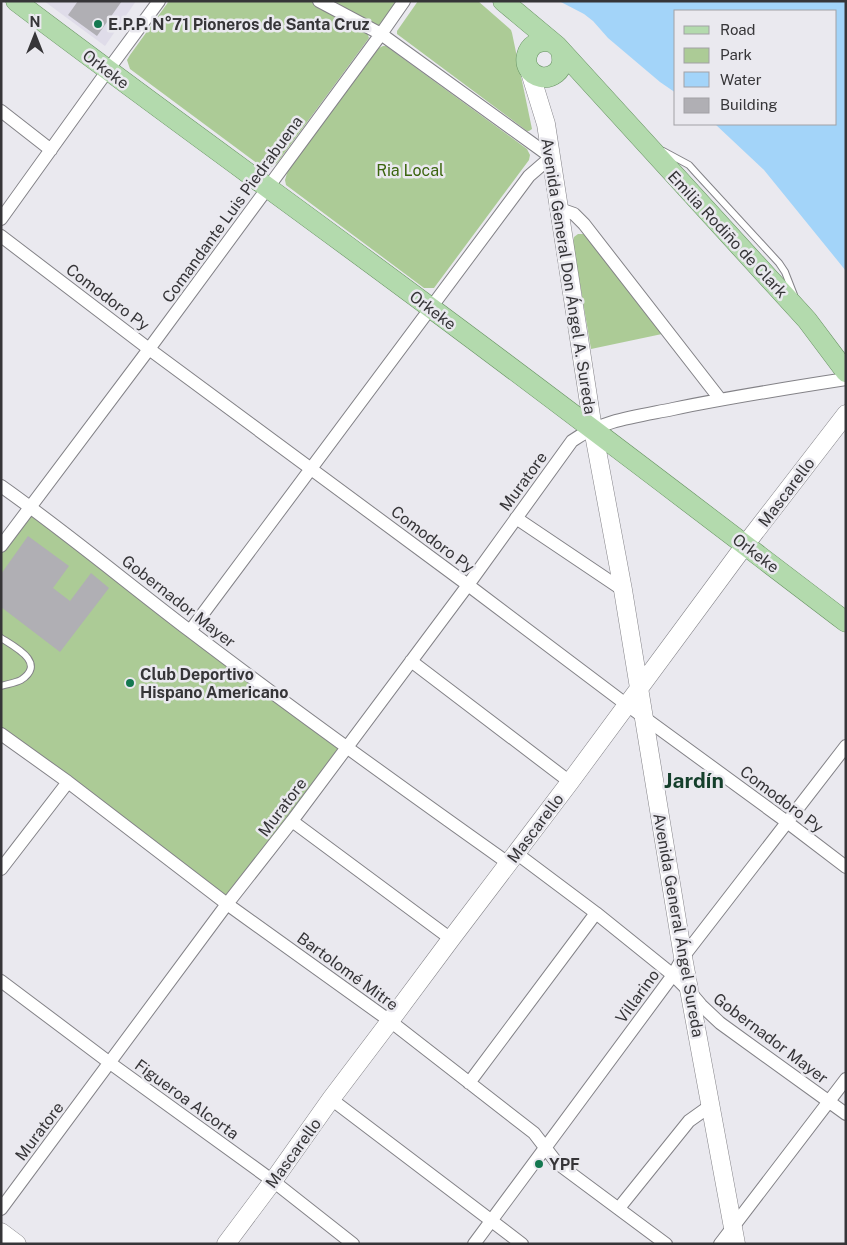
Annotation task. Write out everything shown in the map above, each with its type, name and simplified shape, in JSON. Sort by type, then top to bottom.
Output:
[{"type":"main road","name":"Orkeke","points":[[16,1],[430,307],[846,622]]},
{"type":"main road","name":"Emilia Rodiño de Clark","points":[[503,1],[556,47],[606,99],[807,320],[846,372]]},
{"type":"main road","points":[[503,1],[515,17],[520,28],[524,38],[528,63],[533,73],[542,77],[555,74],[562,64],[562,58],[556,47],[540,42],[531,47],[528,52],[528,63]]},
{"type":"main road","name":"Avenida General Don Ángel A. Sureda","points":[[528,63],[546,124],[593,429]]},
{"type":"main road","name":"Emilia Rodiño de Clark","points":[[555,74],[572,76],[606,99]]},
{"type":"main road","name":"Avenida General Don Ángel A. Sureda","points":[[546,124],[548,89],[555,74]]},
{"type":"main road","name":"Mascarello","points":[[226,1244],[450,939],[570,782],[745,545],[846,414]]},
{"type":"main road","name":"Avenida General Ángel Sureda","points":[[593,429],[623,590],[683,957],[734,1236]]},
{"type":"main road","points":[[1,1232],[17,1244]]},
{"type":"street","points":[[1,219],[159,1]]},
{"type":"street","points":[[190,631],[529,176],[551,157],[381,34],[319,1]]},
{"type":"street","name":"Comandante Luis Piedrabuena","points":[[1,546],[149,349],[404,1]]},
{"type":"street","points":[[1,111],[51,150]]},
{"type":"street","points":[[560,209],[574,214],[584,224],[720,399]]},
{"type":"street","name":"Comodoro Py","points":[[1,236],[149,349],[846,867]]},
{"type":"street","name":"Muratore","points":[[1,1209],[227,904],[292,822],[572,441],[593,429],[622,419],[720,399],[846,379]]},
{"type":"street","name":"Gobernador Mayer","points":[[1,486],[346,748],[596,913],[673,975],[720,1023],[846,1114]]},
{"type":"street","points":[[516,518],[623,590]]},
{"type":"street","points":[[411,661],[570,782]]},
{"type":"street","name":"Bartolomé Mitre","points":[[1,734],[68,782],[227,904],[390,1022],[534,1133],[557,1163],[666,1244]]},
{"type":"street","name":"Villarino","points":[[474,1244],[673,975],[683,957],[846,746]]},
{"type":"street","points":[[1,869],[68,782]]},
{"type":"street","points":[[292,822],[450,939]]},
{"type":"street","points":[[469,1083],[596,913]]},
{"type":"street","name":"Figueroa Alcorta","points":[[1,981],[110,1063],[274,1181],[353,1244]]},
{"type":"street","points":[[720,1244],[734,1236],[846,1079]]},
{"type":"street","points":[[332,1099],[522,1244]]},
{"type":"street","points":[[618,1208],[689,1121],[710,1106]]},
{"type":"lane","points":[[1,638],[25,654],[31,667],[28,674],[19,681],[1,686]]},
{"type":"shaded area","name":"E.P.P. N°71 Pioneros de Santa Cruz","points":[[44,1],[136,1],[105,46]]},
{"type":"green space","points":[[169,1],[312,1],[364,29],[369,38],[277,163],[266,170],[130,69],[127,60]]},
{"type":"green space","points":[[328,1],[398,1],[380,25],[375,26]]},
{"type":"green space","points":[[418,1],[478,1],[511,30],[532,129],[527,131],[397,34],[397,31]]},
{"type":"green space","name":"Ria Local","points":[[386,46],[527,149],[530,155],[529,160],[434,288],[424,288],[286,185],[285,180],[288,170],[379,48]]},
{"type":"green space","points":[[578,234],[589,237],[662,334],[591,349],[573,243],[574,237]]},
{"type":"green space","name":"Club Deportivo Hispano Americano","points":[[30,507],[347,748],[227,904],[1,734],[1,546]]},
{"type":"water","points":[[559,1],[846,1],[846,271],[764,170],[716,125],[837,125],[837,10],[674,10],[674,92],[608,38],[584,14]]},
{"type":"building","points":[[78,1],[122,1],[97,36],[68,15]]},
{"type":"building","points":[[28,536],[69,566],[53,588],[70,601],[91,573],[109,588],[60,652],[1,607],[1,574]]},
{"type":"place","name":"E.P.P. N°71 Pioneros de Santa Cruz","points":[[98,24]]},
{"type":"place","name":"Club Deportivo Hispano Americano","points":[[130,683]]},
{"type":"place","name":"YPF","points":[[539,1164]]},
{"type":"district","name":"Jardín","points":[[694,781]]}]
